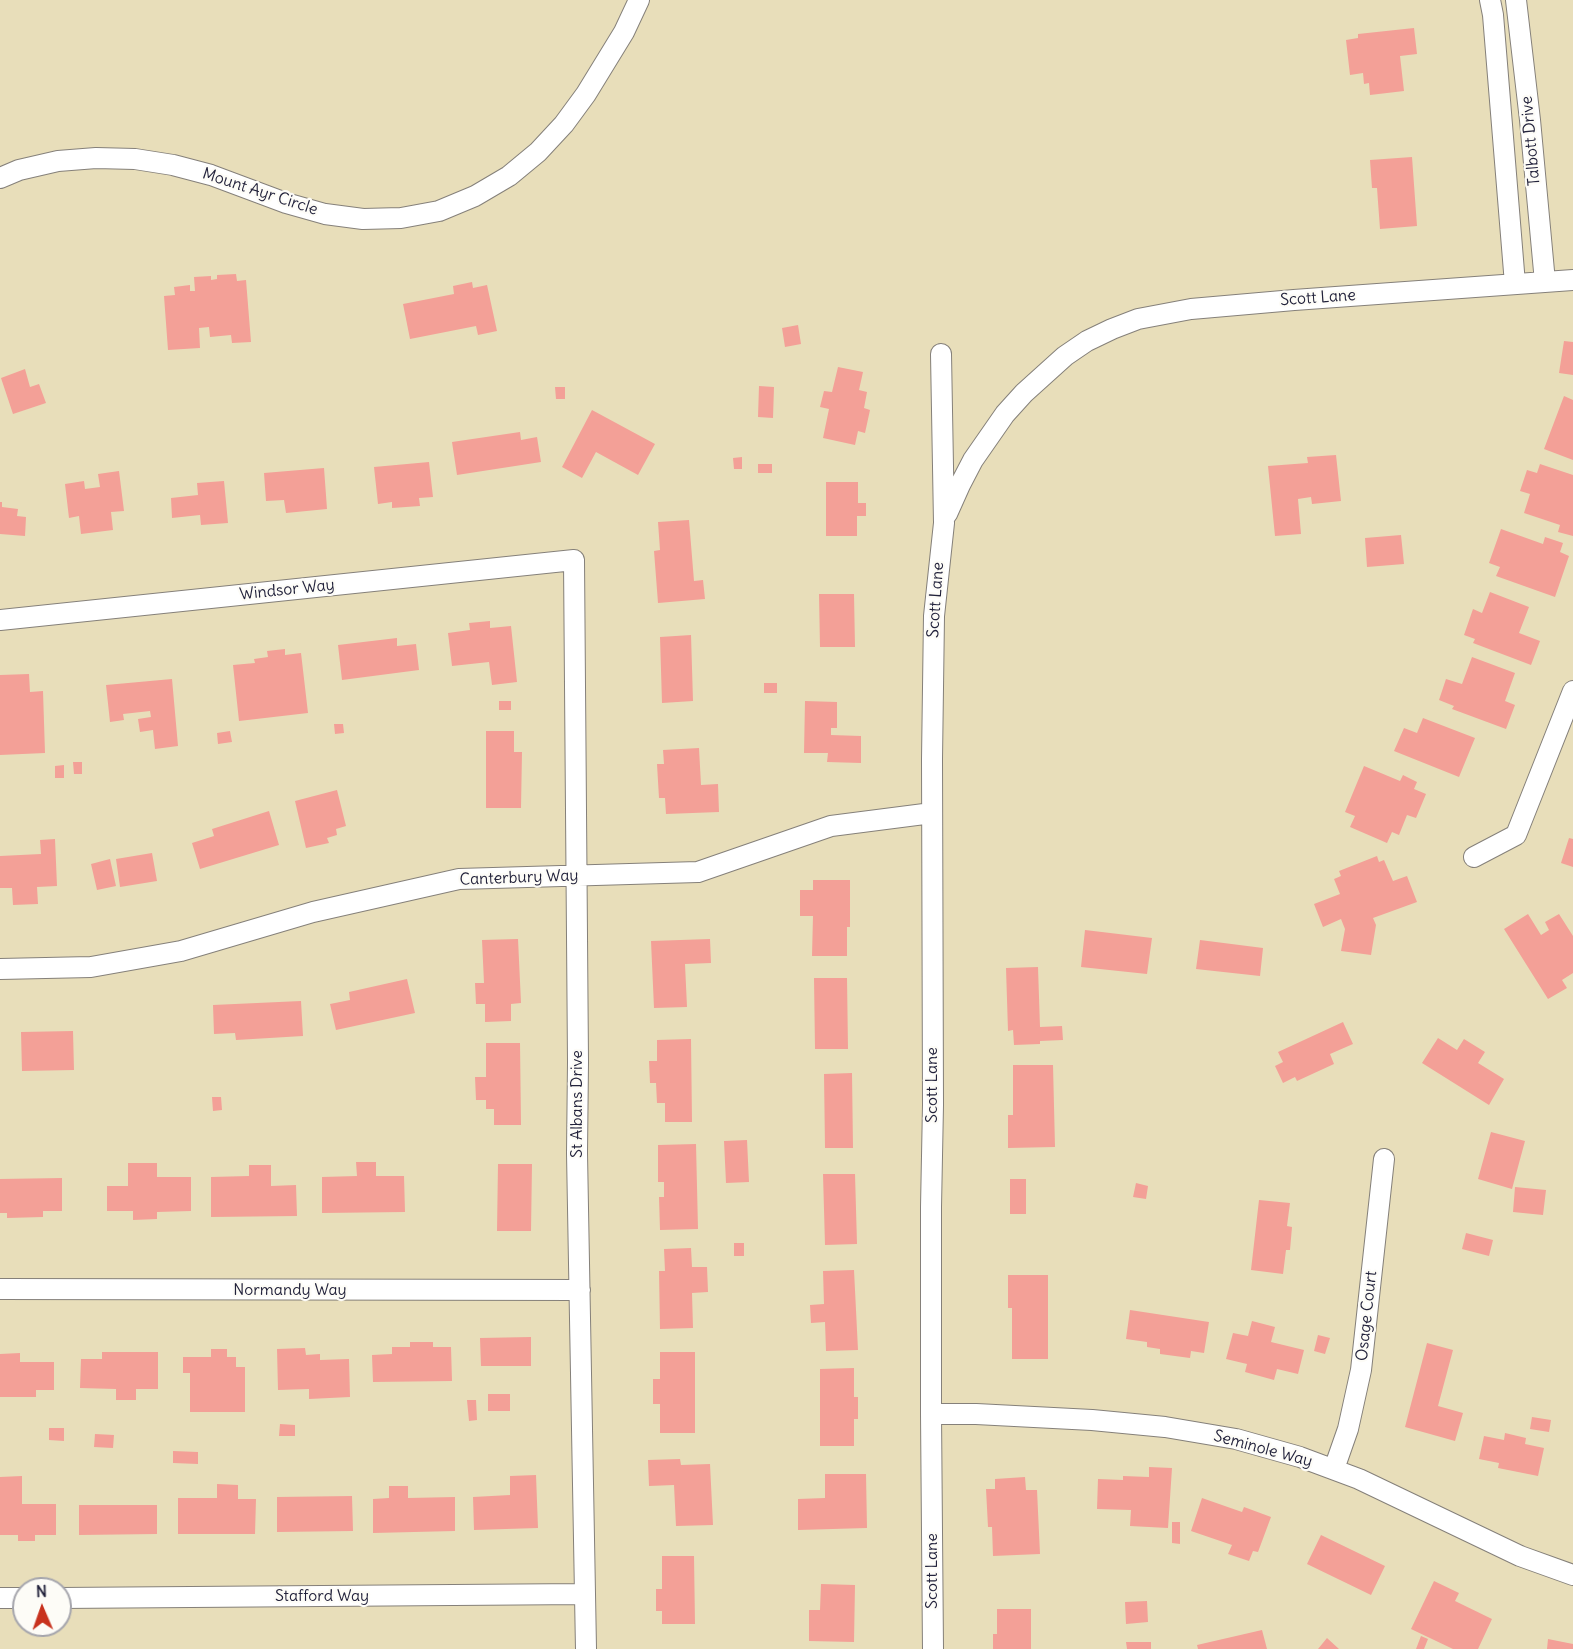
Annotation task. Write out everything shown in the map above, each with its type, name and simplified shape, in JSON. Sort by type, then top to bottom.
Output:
[{"type":"street","name":"Mount Ayr Circle","points":[[0,178],[19,170],[58,161],[96,158],[135,159],[173,165],[211,175],[286,203],[325,214],[382,219],[439,211],[475,196],[509,177],[538,152],[564,124],[586,94],[624,32],[639,0]]},
{"type":"street","points":[[1490,0],[1515,284]]},
{"type":"street","name":"Talbott Drive","points":[[1516,0],[1545,282]]},
{"type":"street","name":"Scott Lane","points":[[944,523],[973,460],[1012,407],[1065,356],[1112,328],[1138,319],[1191,309],[1573,280]]},
{"type":"street","name":"Scott Lane","points":[[933,1649],[931,1207],[933,625],[944,523],[941,354]]},
{"type":"street","name":"Windsor Way","points":[[0,620],[574,560]]},
{"type":"street","name":"St Albans Drive","points":[[574,560],[577,1153],[586,1649]]},
{"type":"street","points":[[1474,857],[1515,835],[1573,691]]},
{"type":"street","name":"Canterbury Way","points":[[0,969],[91,967],[181,951],[313,912],[459,879],[698,872],[831,826],[932,813]]},
{"type":"street","name":"Osage Court","points":[[1334,1469],[1348,1429],[1361,1370],[1384,1159]]},
{"type":"street","name":"Normandy Way","points":[[0,1289],[580,1290]]},
{"type":"street","name":"Seminole Way","points":[[931,1414],[1036,1417],[1165,1427],[1236,1439],[1279,1450],[1334,1469],[1511,1552],[1573,1575]]},
{"type":"street","name":"Stafford Way","points":[[72,1598],[584,1594]]},
{"type":"building","points":[[1414,28],[1417,54],[1400,56],[1404,91],[1370,95],[1369,83],[1364,84],[1363,73],[1350,75],[1346,40],[1358,38],[1358,34]]},
{"type":"building","points":[[1412,157],[1417,226],[1380,229],[1377,188],[1372,188],[1370,160]]},
{"type":"building","points":[[236,274],[237,281],[246,280],[251,342],[232,343],[231,335],[210,337],[209,327],[199,328],[200,348],[168,350],[164,296],[175,295],[174,287],[190,285],[190,291],[195,291],[194,277],[211,276],[211,280],[217,279],[217,275]]},
{"type":"building","points":[[472,282],[473,288],[487,285],[497,331],[478,335],[476,326],[410,339],[403,304],[454,294],[453,286]]},
{"type":"building","points":[[798,325],[801,344],[785,347],[782,328]]},
{"type":"building","points":[[1564,341],[1573,342],[1573,375],[1559,373]]},
{"type":"building","points":[[838,367],[863,372],[859,390],[867,392],[864,408],[870,410],[865,433],[858,431],[855,445],[823,438],[829,409],[820,407],[824,391],[832,392]]},
{"type":"building","points":[[25,369],[30,387],[39,384],[46,403],[13,414],[1,378]]},
{"type":"building","points":[[759,386],[774,387],[773,418],[758,417]]},
{"type":"building","points":[[555,387],[565,387],[565,399],[556,399]]},
{"type":"building","points":[[1564,396],[1573,400],[1573,460],[1544,449]]},
{"type":"building","points":[[592,410],[655,444],[638,475],[596,452],[582,478],[562,467]]},
{"type":"building","points":[[520,432],[521,440],[537,437],[541,462],[457,475],[452,442]]},
{"type":"building","points":[[1336,455],[1341,501],[1312,504],[1311,497],[1298,499],[1301,534],[1275,536],[1268,466],[1308,463],[1307,457]]},
{"type":"building","points":[[742,457],[742,469],[734,469],[733,458]]},
{"type":"building","points":[[429,462],[433,497],[419,498],[420,506],[392,508],[392,502],[378,504],[374,467]]},
{"type":"building","points":[[758,464],[772,464],[772,473],[758,473]]},
{"type":"building","points":[[1540,464],[1573,475],[1573,536],[1558,532],[1560,525],[1524,513],[1530,494],[1520,491],[1527,470],[1537,473]]},
{"type":"building","points":[[324,468],[327,509],[286,513],[284,500],[266,501],[264,473]]},
{"type":"building","points":[[119,471],[124,511],[111,512],[113,530],[81,534],[79,516],[69,518],[65,484],[84,481],[85,489],[100,487],[98,474]]},
{"type":"building","points":[[224,481],[228,523],[201,525],[200,515],[172,518],[171,498],[198,495],[197,483]]},
{"type":"building","points":[[826,482],[858,482],[858,503],[866,503],[866,516],[857,516],[857,536],[826,536]]},
{"type":"building","points":[[0,502],[2,502],[2,507],[18,509],[17,516],[26,517],[25,536],[0,534]]},
{"type":"building","points":[[689,520],[694,581],[703,580],[705,599],[658,603],[654,551],[660,550],[658,522]]},
{"type":"building","points":[[1501,529],[1543,544],[1545,537],[1563,543],[1560,552],[1569,556],[1555,597],[1496,576],[1500,567],[1489,563]]},
{"type":"building","points":[[1401,535],[1404,564],[1367,567],[1365,538]]},
{"type":"building","points":[[1490,592],[1529,607],[1519,633],[1540,641],[1531,665],[1473,643],[1475,639],[1464,635],[1473,609],[1482,613]]},
{"type":"building","points":[[819,594],[854,594],[855,647],[820,647]]},
{"type":"building","points":[[490,621],[490,628],[511,626],[517,682],[492,685],[489,662],[452,666],[448,633],[470,630],[469,623]]},
{"type":"building","points":[[691,635],[693,701],[662,703],[660,637]]},
{"type":"building","points":[[397,638],[397,646],[416,644],[419,670],[342,680],[338,645]]},
{"type":"building","points":[[285,649],[285,655],[301,653],[308,713],[239,721],[233,665],[255,663],[254,659],[268,657],[267,651]]},
{"type":"building","points":[[1472,657],[1515,673],[1505,701],[1515,705],[1506,729],[1452,709],[1454,706],[1439,700],[1446,679],[1462,684]]},
{"type":"building","points":[[29,674],[30,692],[43,691],[45,753],[0,755],[0,675]]},
{"type":"building","points":[[172,679],[178,746],[155,749],[153,730],[140,732],[138,719],[151,717],[150,711],[123,714],[124,720],[110,722],[106,685]]},
{"type":"building","points":[[764,683],[777,683],[777,693],[764,693]]},
{"type":"building","points":[[499,701],[511,701],[511,710],[499,710]]},
{"type":"building","points":[[805,701],[837,702],[837,728],[831,728],[831,735],[861,736],[861,763],[827,762],[828,753],[804,753]]},
{"type":"building","points":[[1423,718],[1475,738],[1459,777],[1394,751],[1404,728],[1417,733]]},
{"type":"building","points":[[334,724],[343,724],[344,733],[335,734]]},
{"type":"building","points":[[230,731],[232,742],[218,744],[217,733]]},
{"type":"building","points":[[486,731],[514,731],[514,752],[522,752],[521,808],[486,808]]},
{"type":"building","points":[[699,748],[701,785],[718,784],[719,812],[666,814],[665,798],[659,798],[657,764],[664,764],[663,750]]},
{"type":"building","points":[[73,762],[82,762],[82,774],[74,774]]},
{"type":"building","points":[[64,765],[64,778],[55,778],[55,766]]},
{"type":"building","points":[[1364,766],[1400,781],[1403,775],[1417,782],[1414,789],[1426,794],[1416,818],[1407,815],[1399,835],[1392,832],[1387,843],[1350,827],[1355,816],[1345,812]]},
{"type":"building","points":[[337,790],[346,826],[336,829],[337,835],[327,838],[329,843],[306,848],[295,801]]},
{"type":"building","points":[[269,811],[279,845],[200,869],[192,843],[214,836],[212,829]]},
{"type":"building","points":[[1569,838],[1573,839],[1573,867],[1561,863]]},
{"type":"building","points":[[55,839],[57,886],[37,887],[38,904],[13,905],[12,888],[0,888],[0,856],[41,854],[40,840]]},
{"type":"building","points":[[152,853],[157,881],[120,887],[116,859]]},
{"type":"building","points":[[1377,856],[1379,862],[1384,860],[1393,881],[1407,876],[1417,902],[1373,918],[1376,925],[1371,955],[1341,951],[1345,929],[1341,919],[1323,927],[1314,904],[1340,894],[1334,879],[1341,876],[1339,871]]},
{"type":"building","points":[[110,859],[116,886],[97,890],[91,864]]},
{"type":"building","points":[[813,880],[850,880],[850,927],[847,927],[847,956],[812,956],[813,916],[800,916],[800,890],[813,890]]},
{"type":"building","points":[[1528,914],[1541,935],[1549,930],[1545,922],[1559,914],[1573,936],[1573,973],[1562,980],[1567,988],[1548,999],[1504,929]]},
{"type":"building","points":[[1085,930],[1152,938],[1147,974],[1081,967]]},
{"type":"building","points":[[518,939],[521,1003],[511,1004],[511,1021],[485,1022],[485,1004],[476,1004],[475,983],[484,983],[482,940]]},
{"type":"building","points":[[710,939],[711,963],[685,964],[687,1007],[654,1008],[651,941]]},
{"type":"building","points":[[1200,940],[1263,948],[1260,976],[1196,969]]},
{"type":"building","points":[[1038,967],[1040,1027],[1062,1026],[1063,1040],[1014,1045],[1013,1030],[1008,1031],[1006,968]]},
{"type":"building","points":[[814,978],[847,978],[848,1049],[815,1049]]},
{"type":"building","points":[[407,979],[415,1013],[336,1030],[330,1004],[350,1000],[349,992]]},
{"type":"building","points":[[301,1001],[303,1036],[236,1040],[235,1033],[214,1034],[213,1005]]},
{"type":"building","points":[[1343,1022],[1353,1044],[1330,1054],[1334,1064],[1297,1081],[1295,1077],[1283,1083],[1275,1066],[1283,1062],[1278,1052]]},
{"type":"building","points":[[73,1031],[74,1070],[22,1071],[21,1032]]},
{"type":"building","points":[[1438,1038],[1457,1050],[1464,1039],[1485,1052],[1478,1063],[1504,1079],[1489,1105],[1422,1063]]},
{"type":"building","points":[[691,1039],[692,1122],[665,1122],[665,1103],[657,1103],[656,1083],[650,1083],[649,1061],[657,1061],[657,1040]]},
{"type":"building","points":[[486,1043],[520,1043],[521,1125],[494,1125],[494,1109],[486,1109],[486,1100],[476,1100],[475,1077],[486,1077]]},
{"type":"building","points":[[1013,1065],[1053,1065],[1055,1147],[1008,1148],[1008,1115],[1013,1115]]},
{"type":"building","points":[[852,1073],[853,1148],[825,1148],[824,1074]]},
{"type":"building","points":[[212,1097],[221,1097],[222,1110],[213,1111]]},
{"type":"building","points":[[1491,1132],[1525,1141],[1512,1189],[1478,1179]]},
{"type":"building","points":[[747,1140],[749,1182],[726,1183],[724,1141]]},
{"type":"building","points":[[696,1144],[698,1229],[660,1230],[659,1197],[664,1197],[664,1182],[658,1182],[658,1145]]},
{"type":"building","points":[[356,1162],[376,1162],[376,1176],[404,1176],[405,1212],[322,1213],[322,1177],[357,1176]]},
{"type":"building","points":[[128,1163],[157,1163],[157,1177],[191,1177],[191,1211],[157,1212],[157,1219],[133,1220],[133,1211],[107,1211],[107,1186],[128,1186]]},
{"type":"building","points":[[498,1164],[532,1164],[531,1231],[497,1231]]},
{"type":"building","points":[[249,1165],[271,1165],[271,1186],[296,1185],[297,1216],[211,1217],[211,1177],[249,1176]]},
{"type":"building","points":[[823,1174],[855,1174],[857,1244],[825,1245]]},
{"type":"building","points":[[62,1178],[62,1211],[43,1211],[43,1217],[7,1218],[7,1213],[0,1213],[0,1179]]},
{"type":"building","points":[[1010,1179],[1026,1179],[1026,1214],[1010,1214]]},
{"type":"building","points":[[1136,1183],[1148,1186],[1146,1199],[1133,1197]]},
{"type":"building","points":[[1515,1187],[1546,1190],[1543,1215],[1513,1212]]},
{"type":"building","points":[[1259,1200],[1290,1203],[1287,1226],[1292,1227],[1290,1250],[1286,1250],[1283,1274],[1251,1270]]},
{"type":"building","points":[[1466,1233],[1493,1240],[1489,1256],[1462,1249]]},
{"type":"building","points":[[734,1243],[744,1243],[744,1256],[734,1256]]},
{"type":"building","points":[[691,1248],[692,1267],[707,1267],[708,1292],[692,1293],[693,1328],[660,1329],[659,1271],[665,1271],[664,1249]]},
{"type":"building","points":[[854,1270],[858,1350],[826,1351],[825,1322],[811,1323],[810,1305],[824,1304],[823,1271]]},
{"type":"building","points":[[1008,1275],[1048,1275],[1048,1359],[1012,1359],[1012,1308],[1008,1308]]},
{"type":"building","points":[[1130,1310],[1209,1322],[1204,1353],[1191,1351],[1190,1358],[1160,1354],[1160,1349],[1147,1347],[1147,1342],[1126,1339]]},
{"type":"building","points":[[1252,1321],[1275,1327],[1271,1342],[1304,1350],[1298,1374],[1277,1369],[1274,1380],[1245,1372],[1247,1364],[1226,1359],[1233,1333],[1248,1336]]},
{"type":"building","points":[[1318,1335],[1330,1338],[1325,1354],[1314,1351]]},
{"type":"building","points":[[531,1337],[531,1366],[481,1366],[480,1338]]},
{"type":"building","points":[[410,1342],[433,1342],[433,1347],[451,1347],[452,1381],[373,1382],[372,1355],[392,1354],[392,1347],[410,1347]]},
{"type":"building","points":[[1427,1343],[1453,1350],[1438,1406],[1463,1413],[1455,1441],[1405,1427]]},
{"type":"building","points":[[305,1348],[306,1355],[320,1354],[320,1360],[349,1359],[350,1397],[309,1399],[309,1389],[278,1390],[277,1349]]},
{"type":"building","points":[[211,1349],[227,1349],[227,1357],[236,1357],[236,1367],[245,1367],[245,1412],[190,1412],[190,1373],[183,1373],[183,1357],[211,1357]]},
{"type":"building","points":[[102,1352],[158,1352],[158,1389],[136,1389],[136,1400],[116,1400],[116,1389],[80,1388],[81,1359],[102,1359]]},
{"type":"building","points":[[660,1352],[695,1352],[695,1433],[660,1433],[660,1404],[653,1404],[653,1379],[660,1379]]},
{"type":"building","points":[[20,1353],[20,1362],[54,1362],[54,1390],[36,1390],[36,1397],[0,1397],[0,1354]]},
{"type":"building","points":[[854,1368],[854,1397],[858,1397],[858,1419],[854,1419],[854,1446],[820,1446],[820,1369]]},
{"type":"building","points":[[488,1394],[510,1394],[510,1411],[488,1411]]},
{"type":"building","points":[[467,1400],[476,1400],[477,1420],[469,1421]]},
{"type":"building","points":[[1532,1417],[1551,1420],[1549,1432],[1530,1429]]},
{"type":"building","points":[[280,1424],[295,1425],[295,1436],[279,1436]]},
{"type":"building","points":[[49,1428],[64,1428],[64,1441],[49,1440]]},
{"type":"building","points":[[1505,1433],[1526,1438],[1525,1444],[1544,1448],[1538,1476],[1498,1468],[1499,1463],[1479,1459],[1484,1436],[1504,1440]]},
{"type":"building","points":[[95,1434],[114,1435],[113,1448],[94,1447]]},
{"type":"building","points":[[173,1451],[198,1452],[198,1464],[173,1463]]},
{"type":"building","points":[[680,1459],[681,1465],[710,1464],[713,1525],[676,1526],[674,1485],[649,1486],[648,1460]]},
{"type":"building","points":[[1149,1467],[1172,1468],[1168,1528],[1130,1526],[1131,1510],[1097,1509],[1098,1479],[1123,1480],[1123,1476],[1149,1477]]},
{"type":"building","points":[[825,1474],[866,1474],[867,1528],[798,1530],[798,1499],[825,1498]]},
{"type":"building","points":[[536,1475],[538,1528],[474,1530],[473,1497],[510,1495],[510,1476]]},
{"type":"building","points":[[22,1476],[22,1504],[56,1504],[56,1535],[35,1535],[35,1541],[18,1541],[18,1535],[0,1535],[0,1477]]},
{"type":"building","points":[[1025,1477],[1026,1490],[1037,1490],[1040,1554],[993,1556],[992,1527],[988,1527],[986,1489],[995,1489],[995,1479]]},
{"type":"building","points":[[217,1484],[238,1485],[238,1499],[256,1499],[255,1534],[178,1534],[178,1498],[217,1498]]},
{"type":"building","points":[[389,1486],[408,1486],[408,1498],[455,1497],[455,1531],[373,1533],[373,1499],[389,1498]]},
{"type":"building","points":[[352,1496],[353,1531],[277,1532],[277,1497]]},
{"type":"building","points":[[1202,1498],[1242,1512],[1244,1507],[1271,1517],[1258,1552],[1253,1551],[1249,1561],[1228,1554],[1232,1545],[1191,1531]]},
{"type":"building","points":[[79,1505],[157,1505],[157,1534],[79,1535]]},
{"type":"building","points":[[1172,1522],[1180,1522],[1180,1544],[1172,1543]]},
{"type":"building","points":[[1321,1535],[1385,1566],[1371,1595],[1307,1564]]},
{"type":"building","points":[[662,1556],[694,1556],[695,1624],[662,1624],[662,1611],[656,1611],[656,1589],[662,1589]]},
{"type":"building","points":[[1434,1581],[1459,1593],[1455,1601],[1492,1619],[1478,1649],[1453,1649],[1411,1629]]},
{"type":"building","points":[[821,1584],[855,1585],[854,1642],[809,1641],[809,1610],[820,1610]]},
{"type":"building","points":[[1147,1601],[1148,1622],[1126,1624],[1125,1602]]},
{"type":"building","points":[[997,1609],[1031,1609],[1031,1649],[993,1649],[993,1634],[997,1634]]},
{"type":"building","points":[[1262,1630],[1267,1649],[1198,1649],[1197,1645]]},
{"type":"building","points":[[1421,1636],[1428,1639],[1424,1649],[1416,1649]]},
{"type":"building","points":[[1327,1638],[1339,1649],[1318,1649]]},
{"type":"building","points":[[1548,1639],[1573,1644],[1573,1649],[1547,1649]]},
{"type":"building","points":[[1126,1642],[1151,1642],[1151,1649],[1127,1649]]}]
